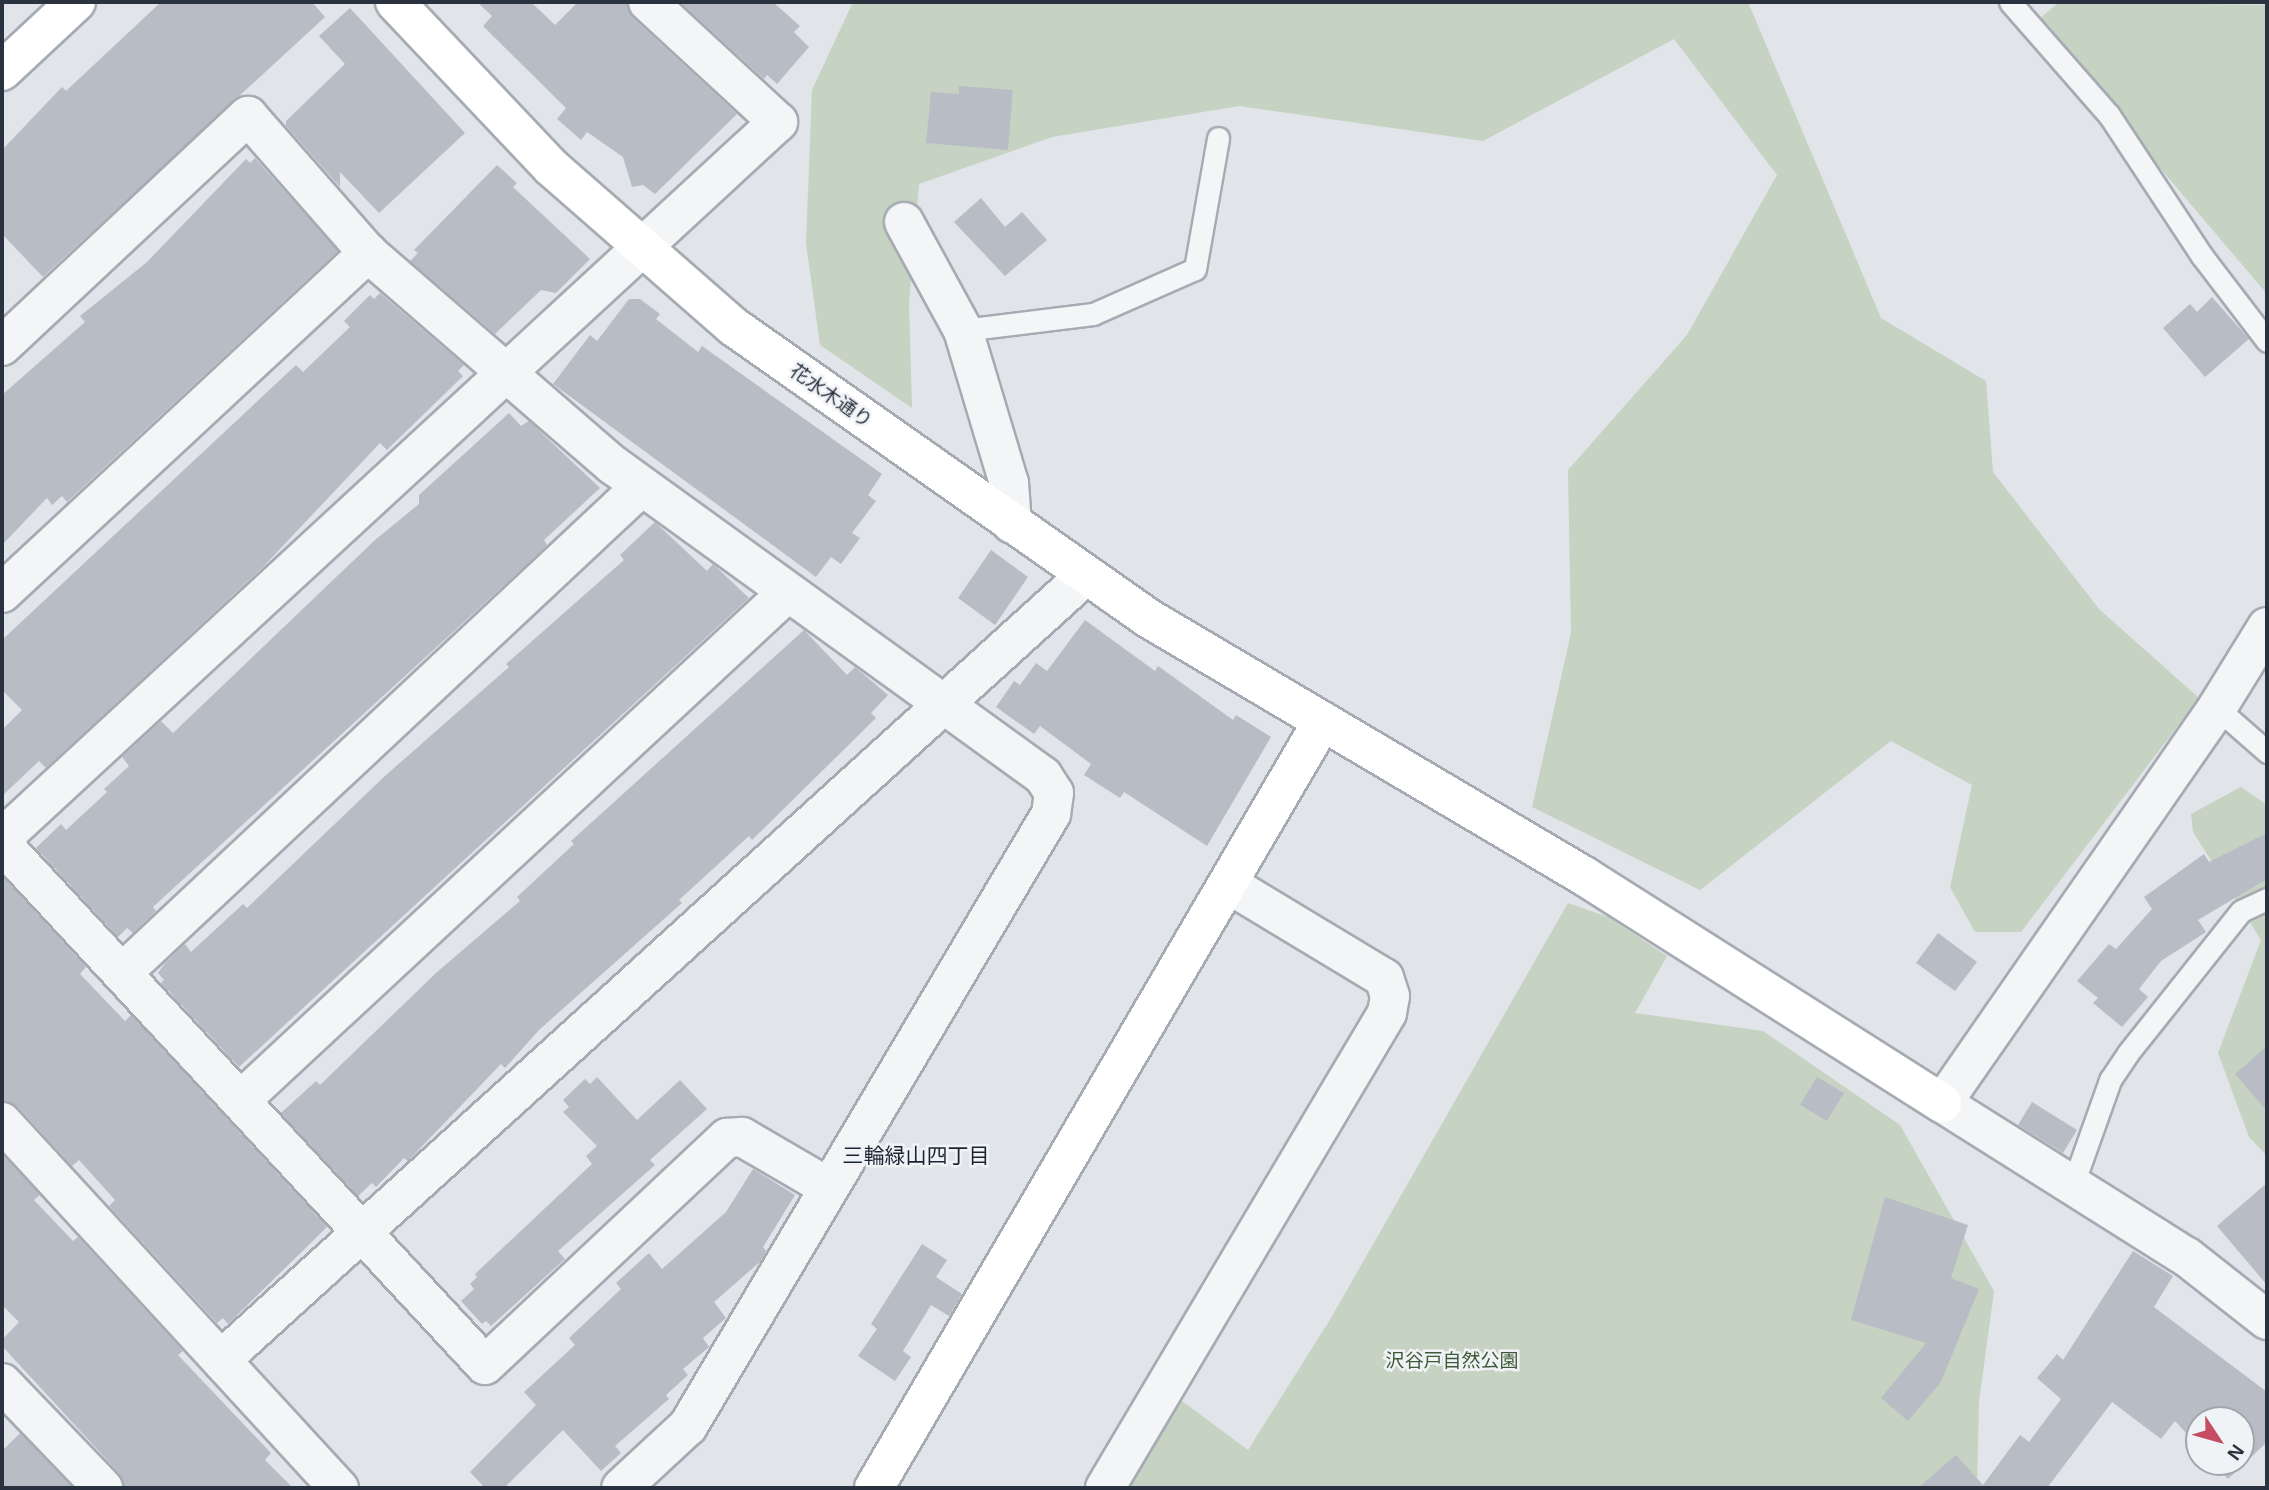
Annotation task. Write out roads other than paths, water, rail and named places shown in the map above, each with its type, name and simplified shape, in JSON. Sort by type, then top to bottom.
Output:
[{"type":"street","points":[[2,71],[76,2]]},
{"type":"street","name":"花水木通り","points":[[395,2],[551,167],[639,248],[734,327],[1085,576],[1322,722],[1584,876],[1942,1103]]},
{"type":"street","points":[[2,838],[506,370],[778,122],[648,2]]},
{"type":"street","points":[[2,346],[248,116],[368,253],[642,486],[1043,776],[1054,793],[1051,814],[688,1426],[621,1488]]},
{"type":"street","points":[[904,222],[963,330],[1009,483],[1012,524]]},
{"type":"street","points":[[2,593],[368,253]]},
{"type":"street","points":[[122,973],[642,486]]},
{"type":"street","points":[[220,1360],[1085,576]]},
{"type":"street","points":[[240,1101],[787,593]]},
{"type":"street","points":[[2267,627],[2217,708],[1942,1103],[2187,1257],[2267,1320]]},
{"type":"street","points":[[874,1488],[1322,722]]},
{"type":"street","points":[[2,844],[485,1365],[727,1138],[741,1137],[828,1187]]},
{"type":"street","points":[[1105,1488],[1387,1013],[1390,996],[1384,978],[1228,884]]},
{"type":"street","points":[[2,1122],[339,1488]]},
{"type":"street","points":[[2,1383],[103,1488]]},
{"type":"lane","points":[[2010,2],[2103,107],[2202,256],[2267,341]]},
{"type":"lane","points":[[963,330],[1093,314],[1195,269],[1218,138]]},
{"type":"lane","points":[[2217,708],[2267,752]]},
{"type":"lane","points":[[2072,1187],[2110,1080],[2122,1062],[2241,911],[2267,899]]},
{"type":"district","name":"三輪緑山四丁目","points":[[916,1156]]},
{"type":"park label","name":"沢谷戸自然公園","points":[[1452,1361]]}]
